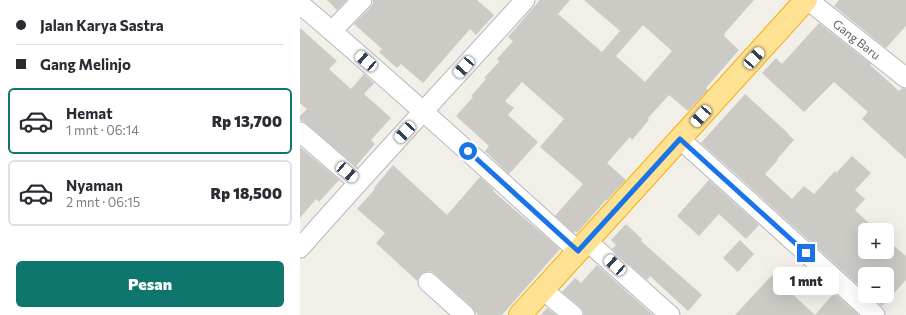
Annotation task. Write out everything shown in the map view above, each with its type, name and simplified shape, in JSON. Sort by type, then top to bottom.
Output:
[{"type":"highway","points":[[520,315],[807,0]]},
{"type":"street","points":[[332,31],[362,0]]},
{"type":"street","points":[[300,248],[358,182],[424,112],[525,0]]},
{"type":"street","name":"Gang Baru","points":[[807,0],[906,78]]},
{"type":"street","points":[[300,4],[424,112],[582,246],[670,315]]},
{"type":"street","points":[[300,132],[358,182]]},
{"type":"street","points":[[680,139],[875,315]]},
{"type":"street","points":[[428,282],[465,315]]},
{"type":"street","points":[[543,290],[574,315]]},
{"type":"building","points":[[327,0],[347,0],[337,10]]},
{"type":"building","points":[[373,0],[477,0],[494,15],[476,35],[470,29],[423,83],[401,64],[397,68],[379,52],[382,49],[354,24],[370,8]]},
{"type":"building","points":[[540,0],[570,0],[558,14],[602,52],[620,31],[584,0],[754,0],[724,34],[724,36],[739,50],[706,88],[708,90],[688,111],[669,95],[648,118],[649,120],[632,140],[630,137],[607,163],[626,180],[577,233],[575,231],[574,233],[555,216],[583,184],[540,147],[564,119],[522,82],[505,101],[514,108],[508,115],[538,142],[509,174],[485,151],[489,146],[456,116],[473,97],[471,96],[486,79],[484,78],[499,62],[497,59],[513,41],[508,37]],"holes":[[[643,25],[672,51],[645,82],[616,56]]]},
{"type":"building","points":[[839,0],[906,0],[906,26],[886,48],[834,6]]},
{"type":"building","points":[[819,23],[871,64],[870,65],[899,91],[902,88],[906,89],[906,159],[862,119],[868,112],[834,82],[804,112],[762,73],[776,58],[782,64]]},
{"type":"building","points":[[300,28],[337,61],[329,69],[351,89],[364,74],[374,83],[364,94],[391,118],[371,140],[375,144],[356,166],[307,124],[300,121],[300,116],[307,109],[300,103]]},
{"type":"building","points":[[745,94],[794,140],[765,174],[792,199],[804,186],[814,194],[835,171],[836,173],[852,156],[871,173],[855,190],[865,199],[855,210],[869,223],[858,223],[858,259],[894,259],[894,246],[906,256],[906,280],[894,293],[894,267],[858,267],[858,285],[701,143]]},
{"type":"building","points":[[300,147],[339,180],[319,202],[316,199],[300,218]]},
{"type":"building","points":[[393,165],[447,215],[480,177],[494,190],[493,191],[560,249],[502,315],[478,315],[472,307],[435,274],[430,271],[424,272],[420,275],[417,281],[376,243],[385,233],[357,209],[375,189],[374,188]]},
{"type":"building","points":[[709,180],[759,225],[746,239],[719,214],[699,236],[677,216]]},
{"type":"building","points":[[626,224],[642,239],[641,241],[702,295],[688,311],[650,276],[647,280],[612,249],[616,245],[611,240]]},
{"type":"building","points":[[740,240],[754,254],[738,272],[723,258]]},
{"type":"building","points":[[597,265],[653,315],[584,315],[580,307],[562,292],[575,278],[581,283]]},
{"type":"building","points":[[772,275],[815,315],[735,315]]},
{"type":"building","points":[[834,293],[859,315],[815,315]]},
{"type":"building","points":[[547,308],[556,315],[541,315]]},
{"type":"route","points":[[468,151],[578,251],[680,139],[806,253]]}]
